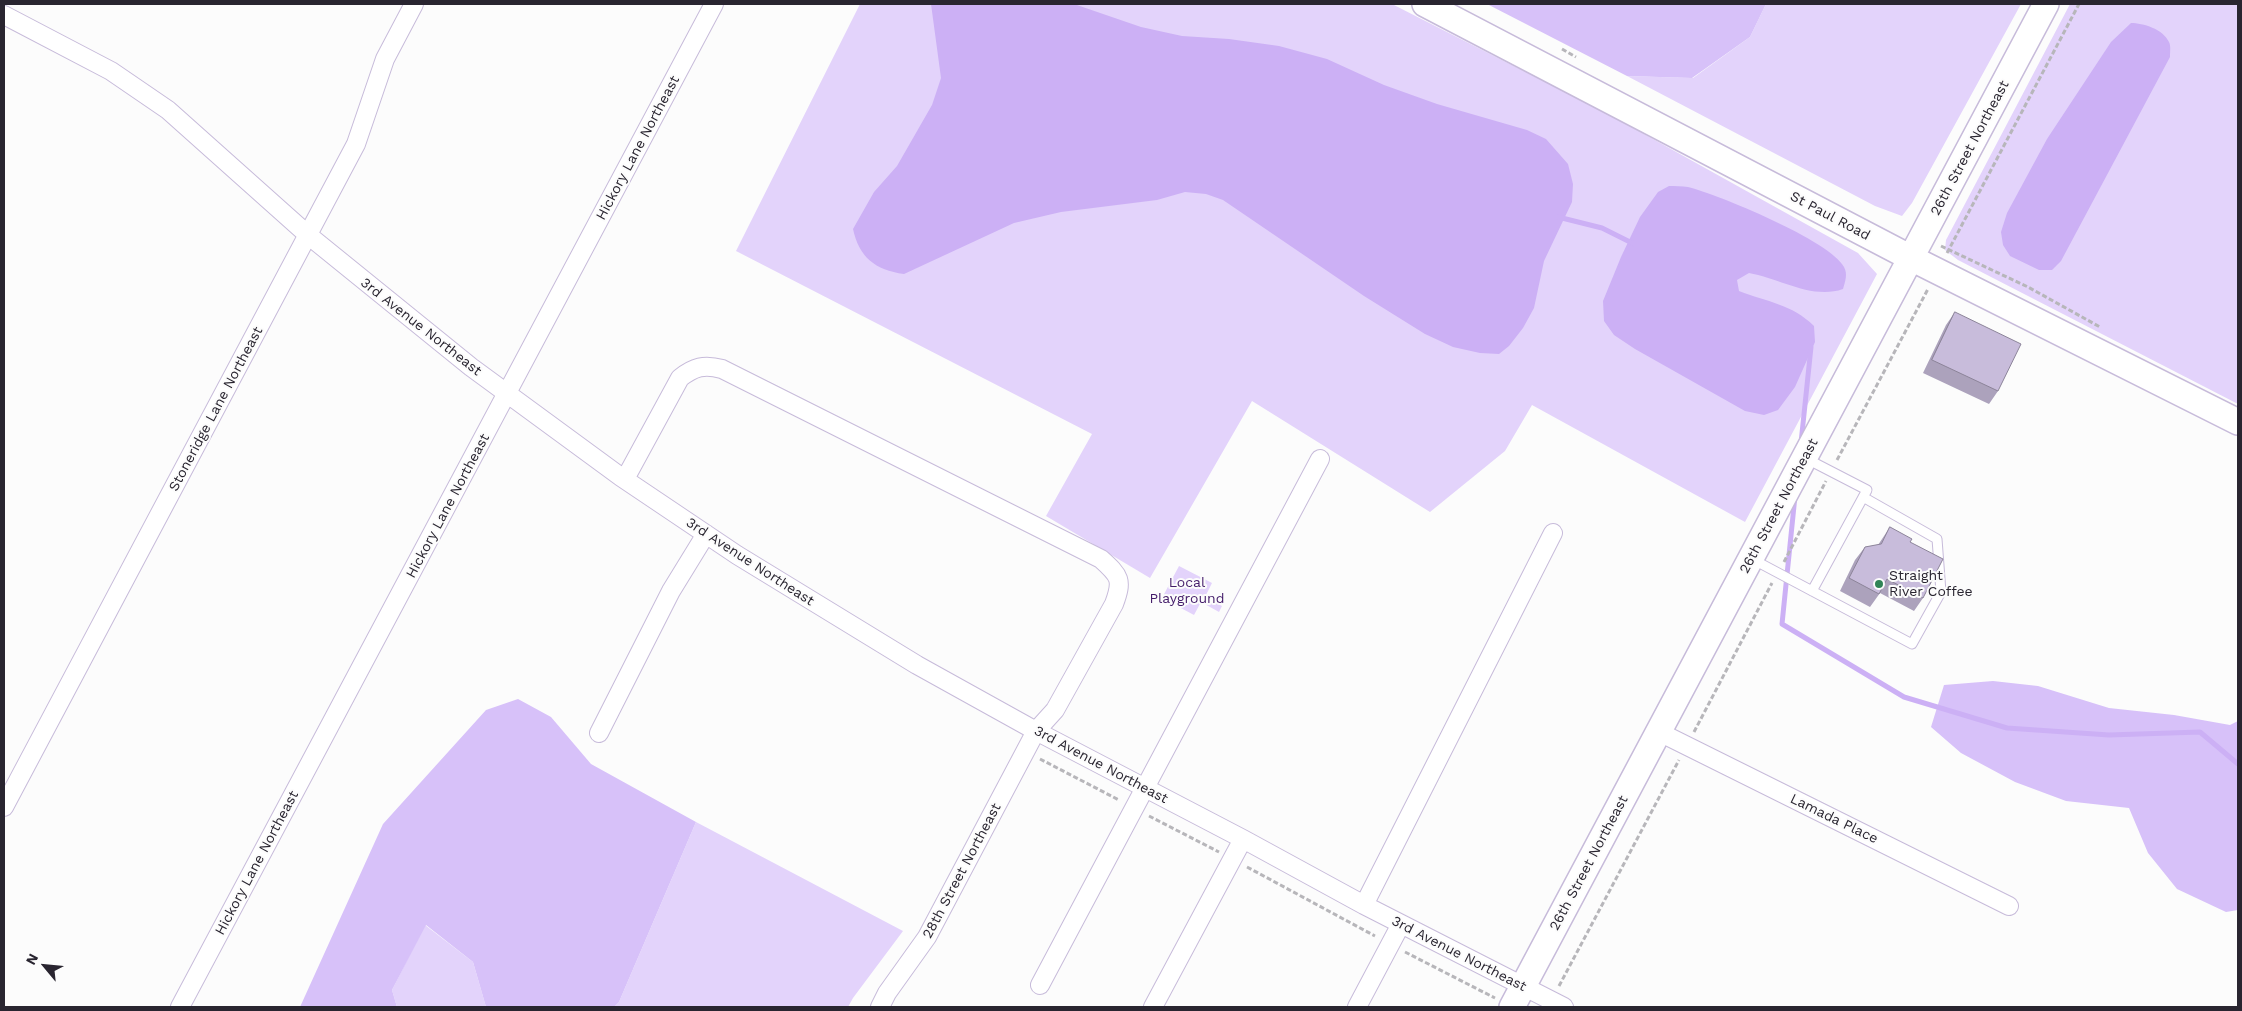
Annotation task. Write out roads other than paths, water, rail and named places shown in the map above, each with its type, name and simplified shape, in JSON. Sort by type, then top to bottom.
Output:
[{"type":"main road","name":"St Paul Road","points":[[1425,4],[1911,258],[2238,422]]},
{"type":"main road","name":"26th Street Northeast","points":[[1516,1000],[2046,4]]},
{"type":"street","name":"Stoneridge Lane Northeast","points":[[4,807],[356,144],[385,59],[414,4]]},
{"type":"street","name":"Hickory Lane Northeast","points":[[180,1007],[714,4]]},
{"type":"street","name":"3rd Avenue Northeast","points":[[4,15],[111,71],[138,88],[168,110],[362,280],[507,394],[625,479],[796,593],[917,665],[1036,731],[1243,839],[1400,924],[1516,1000],[1558,1004]]},
{"type":"street","name":"28th Street Northeast","points":[[625,479],[680,378],[693,368],[708,365],[722,369],[1101,559],[1118,575],[1120,588],[1114,604],[1055,710],[1036,731],[927,937],[887,993],[880,1007]]},
{"type":"street","points":[[1040,985],[1320,459]]},
{"type":"street","points":[[1364,905],[1553,533]]},
{"type":"street","points":[[598,733],[671,591],[706,534]]},
{"type":"street","name":"Lamada Place","points":[[1659,732],[2009,906]]},
{"type":"street","points":[[1153,1007],[1243,839]]},
{"type":"street","points":[[1357,1007],[1400,924]]},
{"type":"lane","points":[[1805,458],[1867,490],[1812,591]]},
{"type":"lane","points":[[1751,559],[1912,644],[1941,592],[1937,539],[1863,497]]},
{"type":"waterway","points":[[1558,217],[1602,228],[1634,244]]},
{"type":"waterway","points":[[1801,443],[1811,347]]},
{"type":"waterway","points":[[1795,496],[1782,624],[1904,697],[2007,728],[2109,735],[2200,732],[2238,764]]},
{"type":"place","name":"Straight River Coffee","points":[[1879,584]]},
{"type":"park label","name":"Local Playground","points":[[1187,592]]}]
